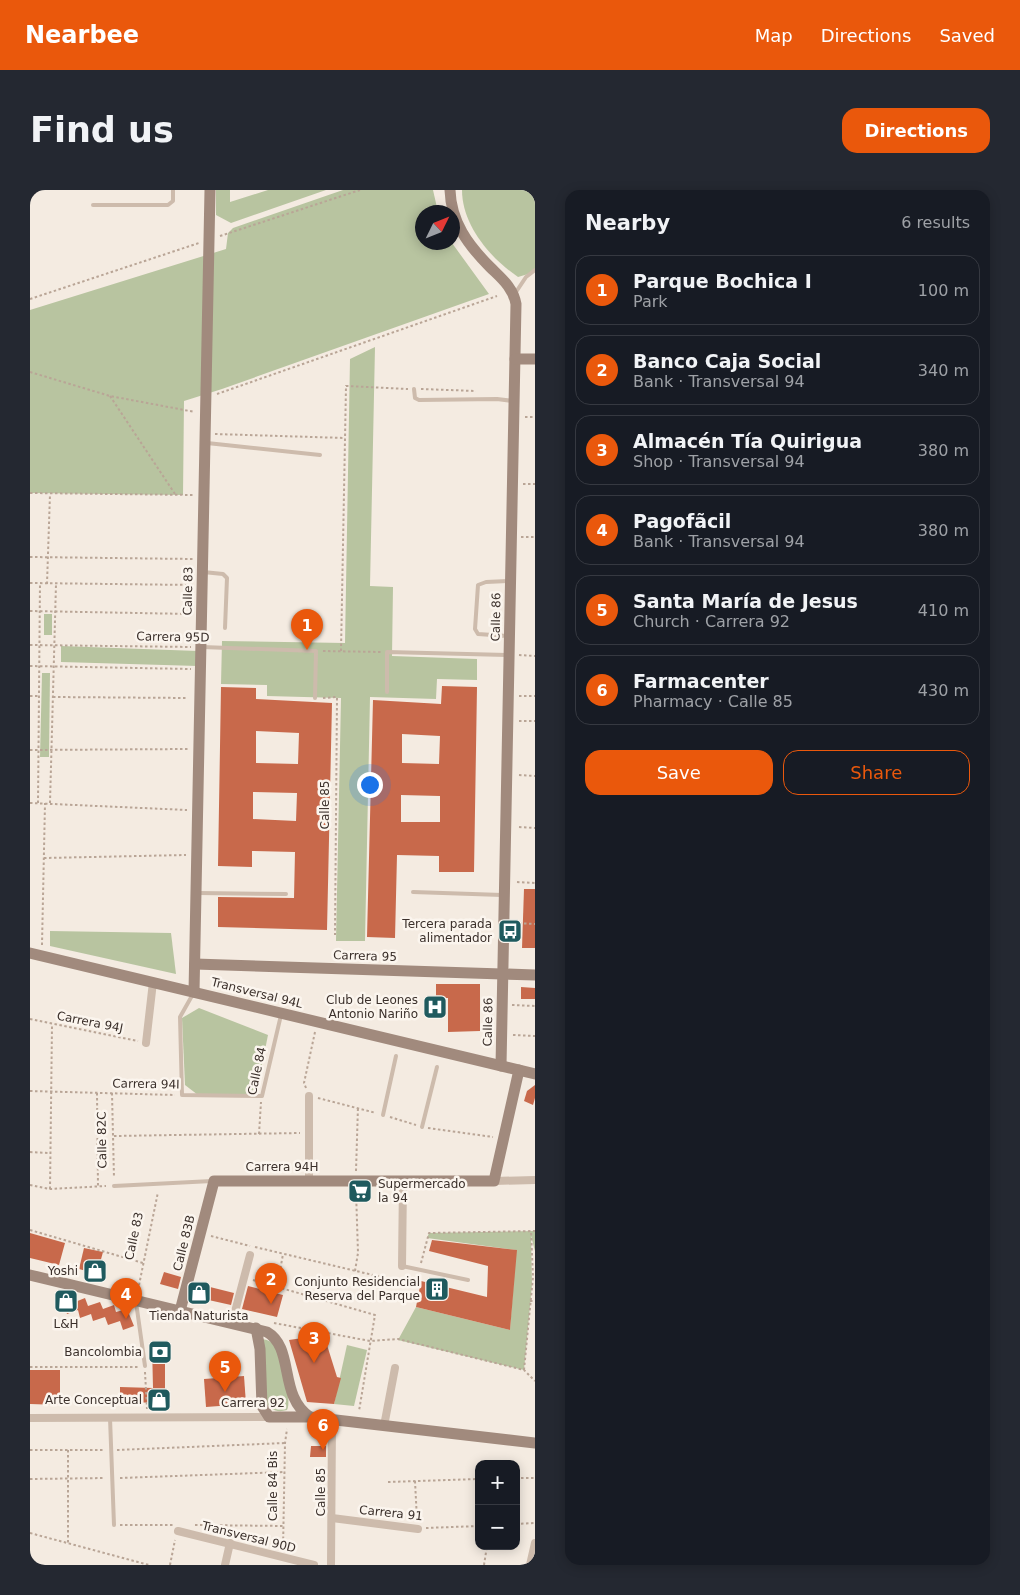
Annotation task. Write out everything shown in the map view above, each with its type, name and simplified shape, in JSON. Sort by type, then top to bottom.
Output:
[{"type":"street","name":"Calle 83","points":[[194,992],[210,190]]},
{"type":"street","points":[[450,190],[453,215],[464,236],[514,294]]},
{"type":"street","name":"Calle 86","points":[[501,1066],[515,358],[514,294]]},
{"type":"street","points":[[515,358],[535,359]]},
{"type":"street","name":"Transversal 94L","points":[[30,953],[535,1074]]},
{"type":"street","name":"Carrera 95","points":[[195,964],[535,974]]},
{"type":"street","points":[[146,1043],[153,982]]},
{"type":"street","points":[[494,1181],[519,1070]]},
{"type":"street","points":[[309,1096],[310,1181]]},
{"type":"street","name":"Carrera 94H","points":[[214,1181],[535,1180]]},
{"type":"street","name":"Calle 83B","points":[[180,1311],[214,1181]]},
{"type":"street","points":[[402,1181],[402,1266]]},
{"type":"street","points":[[232,1323],[250,1255]]},
{"type":"street","points":[[30,1275],[136,1297],[180,1311],[256,1328],[272,1335],[280,1346],[295,1403],[310,1417]]},
{"type":"street","points":[[256,1328],[260,1349],[262,1406],[269,1417]]},
{"type":"street","points":[[384,1426],[395,1368]]},
{"type":"street","name":"Carrera 92","points":[[30,1418],[310,1417],[535,1443]]},
{"type":"street","name":"Calle 85","points":[[332,1420],[332,1565]]},
{"type":"street","name":"Carrera 91","points":[[332,1518],[418,1529]]},
{"type":"street","name":"Transversal 90D","points":[[179,1528],[314,1565]]},
{"type":"street","points":[[530,1565],[535,1542]]},
{"type":"street","points":[[225,1565],[230,1543]]},
{"type":"lane","points":[[93,205],[168,205],[173,201],[173,190]]},
{"type":"lane","points":[[514,294],[526,277],[535,270]]},
{"type":"lane","points":[[414,389],[415,398],[419,400],[497,399],[514,401]]},
{"type":"lane","points":[[205,438],[320,455]]},
{"type":"lane","points":[[202,572],[223,574],[227,578],[225,628]]},
{"type":"lane","points":[[510,636],[478,634],[475,629],[478,584],[511,580]]},
{"type":"lane","name":"Carrera 95D","points":[[201,647],[316,651]]},
{"type":"lane","points":[[315,698],[316,651]]},
{"type":"lane","points":[[387,692],[387,652],[509,654]]},
{"type":"lane","points":[[413,892],[504,895]]},
{"type":"lane","points":[[196,893],[286,894]]},
{"type":"lane","points":[[182,1095],[180,1017],[194,992]]},
{"type":"lane","name":"Calle 84","points":[[262,1096],[282,1013]]},
{"type":"lane","points":[[383,1115],[396,1056]]},
{"type":"lane","points":[[422,1127],[437,1066]]},
{"type":"lane","name":"Carrera 94I","points":[[182,1095],[262,1096]]},
{"type":"lane","name":"Carrera 94H","points":[[114,1186],[214,1181]]},
{"type":"lane","points":[[402,1266],[468,1280]]},
{"type":"lane","points":[[136,1297],[145,1366]]},
{"type":"lane","points":[[110,1418],[114,1525]]},
{"type":"path","points":[[30,299],[360,190]]},
{"type":"path","points":[[206,398],[497,296]]},
{"type":"path","points":[[30,372],[110,396],[205,414]]},
{"type":"path","points":[[341,651],[346,386]]},
{"type":"path","points":[[110,396],[176,495]]},
{"type":"path","points":[[523,417],[535,417]]},
{"type":"path","points":[[205,438],[346,438]]},
{"type":"path","points":[[523,484],[535,484]]},
{"type":"path","points":[[30,493],[204,495]]},
{"type":"path","points":[[47,584],[50,493]]},
{"type":"path","points":[[521,537],[535,537]]},
{"type":"path","points":[[30,557],[203,559]]},
{"type":"path","points":[[30,583],[202,585]]},
{"type":"path","points":[[38,803],[40,584]]},
{"type":"path","points":[[50,804],[56,584]]},
{"type":"path","points":[[30,611],[202,614]]},
{"type":"path","name":"Carrera 95D","points":[[30,646],[201,647]]},
{"type":"path","points":[[316,651],[387,652]]},
{"type":"path","points":[[509,654],[535,656]]},
{"type":"path","points":[[30,666],[200,669]]},
{"type":"path","points":[[30,696],[39,696]]},
{"type":"path","points":[[516,696],[535,696]]},
{"type":"path","points":[[53,697],[200,698]]},
{"type":"path","name":"Calle 85","points":[[315,698],[337,697],[336,935]]},
{"type":"path","points":[[519,721],[535,721]]},
{"type":"path","points":[[30,750],[199,748]]},
{"type":"path","points":[[519,775],[535,776]]},
{"type":"path","points":[[30,803],[198,810]]},
{"type":"path","points":[[42,945],[45,803]]},
{"type":"path","points":[[519,828],[535,828]]},
{"type":"path","points":[[44,858],[197,854]]},
{"type":"path","points":[[517,882],[535,883]]},
{"type":"path","points":[[514,923],[535,924]]},
{"type":"path","points":[[509,1005],[535,1006]]},
{"type":"path","name":"Carrera 94J","points":[[30,1020],[146,1043]]},
{"type":"path","points":[[50,1189],[52,1024]]},
{"type":"path","points":[[315,1032],[304,1083],[309,1096],[358,1106],[422,1127],[504,1139]]},
{"type":"path","points":[[508,1035],[535,1036]]},
{"type":"path","name":"Carrera 94I","points":[[30,1091],[182,1095]]},
{"type":"path","points":[[97,1093],[98,1187]]},
{"type":"path","name":"Calle 82C","points":[[112,1093],[114,1186]]},
{"type":"path","name":"Calle 84","points":[[260,1134],[262,1096]]},
{"type":"path","points":[[114,1136],[310,1132]]},
{"type":"path","points":[[30,1152],[49,1153]]},
{"type":"path","points":[[30,1184],[50,1189],[114,1186]]},
{"type":"path","name":"Calle 83","points":[[136,1297],[159,1184]]},
{"type":"path","points":[[30,1230],[143,1262]]},
{"type":"path","points":[[524,1370],[533,1278],[531,1231]]},
{"type":"path","points":[[201,1233],[415,1285],[429,1233],[535,1231]]},
{"type":"path","points":[[277,1288],[283,1254]]},
{"type":"path","points":[[244,1278],[375,1316],[359,1411]]},
{"type":"path","points":[[530,1301],[535,1301]]},
{"type":"path","points":[[268,1322],[370,1341],[398,1340],[524,1370],[535,1381]]},
{"type":"path","points":[[30,1367],[145,1366],[147,1418]]},
{"type":"path","name":"Calle 84 Bis","points":[[283,1556],[285,1443],[289,1417]]},
{"type":"path","points":[[30,1450],[112,1450],[285,1443]]},
{"type":"path","points":[[68,1450],[68,1543]]},
{"type":"path","points":[[30,1479],[285,1472]]},
{"type":"path","points":[[520,1478],[535,1478]]},
{"type":"path","points":[[388,1482],[475,1479]]},
{"type":"path","points":[[415,1481],[418,1529]]},
{"type":"path","points":[[520,1524],[535,1523]]},
{"type":"path","points":[[114,1525],[179,1528],[170,1565]]},
{"type":"path","points":[[190,1525],[285,1526]]},
{"type":"path","name":"Carrera 91","points":[[418,1529],[475,1526]]},
{"type":"path","points":[[30,1533],[149,1565]]},
{"type":"path","points":[[484,1565],[486,1550]]},
{"type":"green space","points":[[216,190],[230,190],[230,202],[268,190],[326,190],[231,223],[216,215]]},
{"type":"green space","points":[[343,190],[433,190],[436,205],[415,205],[415,250],[457,250],[489,294],[184,401],[183,495],[30,493],[30,310],[226,249],[228,233],[233,228]]},
{"type":"green space","points":[[462,190],[535,190],[535,272],[518,277],[488,250],[472,228],[463,203]]},
{"type":"green space","points":[[375,347],[370,586],[393,587],[392,656],[477,659],[477,680],[437,679],[436,699],[370,697],[365,941],[336,941],[341,698],[267,696],[267,685],[221,684],[222,641],[345,643],[350,359]]},
{"type":"green space","points":[[44,614],[52,614],[52,635],[44,635]]},
{"type":"green space","points":[[61,646],[198,651],[198,666],[61,662]]},
{"type":"green space","points":[[42,673],[50,673],[49,757],[40,757]]},
{"type":"green space","points":[[50,931],[171,933],[176,974],[50,946]]},
{"type":"green space","points":[[199,1008],[268,1035],[258,1084],[249,1095],[198,1095],[185,1085],[182,1018]]},
{"type":"green space","points":[[535,1231],[535,1251],[531,1236],[532,1284],[524,1370],[398,1340],[416,1307],[510,1330],[516,1250],[427,1238],[429,1233]]},
{"type":"green space","points":[[263,1339],[269,1341],[277,1349],[287,1388],[287,1410],[274,1410],[264,1402]]},
{"type":"green space","points":[[347,1345],[367,1350],[354,1406],[334,1404]]},
{"type":"building","points":[[442,686],[477,687],[474,872],[439,872],[439,856],[397,855],[395,938],[367,937],[373,700],[441,704]],"holes":[[[402,734],[440,736],[439,764],[402,763]],[[401,795],[440,796],[440,822],[401,822]]]},
{"type":"building","points":[[221,687],[256,688],[256,699],[332,703],[327,930],[218,927],[218,897],[294,898],[295,852],[252,851],[252,867],[218,866]],"holes":[[[256,731],[299,733],[298,764],[256,763]],[[253,792],[297,793],[296,821],[253,819]]]},
{"type":"building","points":[[524,889],[535,889],[535,948],[522,948]]},
{"type":"building","points":[[436,984],[480,984],[480,1031],[448,1032],[448,998],[436,998]]},
{"type":"building","points":[[521,987],[535,988],[535,999],[521,999]]},
{"type":"building","points":[[535,1085],[533,1105],[524,1101],[527,1091]]},
{"type":"building","points":[[30,1233],[65,1243],[59,1265],[30,1258]]},
{"type":"building","name":"Conjunto Residencial Reserva del Parque","points":[[432,1240],[517,1250],[510,1330],[416,1307],[421,1281],[487,1297],[488,1266],[429,1251]]},
{"type":"building","points":[[84,1248],[103,1252],[97,1274],[79,1269]]},
{"type":"building","points":[[164,1272],[181,1277],[178,1289],[160,1284]]},
{"type":"building","points":[[198,1284],[234,1293],[231,1305],[195,1297]]},
{"type":"building","points":[[248,1286],[283,1295],[277,1317],[242,1309]]},
{"type":"building","points":[[72,1296],[75,1302],[85,1298],[88,1306],[100,1302],[103,1309],[114,1305],[116,1312],[127,1309],[134,1326],[123,1330],[120,1321],[108,1325],[105,1317],[93,1321],[91,1314],[80,1318],[78,1310],[67,1314],[62,1299]]},
{"type":"building","points":[[316,1336],[319,1348],[327,1345],[337,1377],[341,1378],[334,1404],[307,1402],[289,1340]]},
{"type":"building","points":[[157,1341],[168,1341],[168,1360],[165,1360],[165,1403],[120,1402],[120,1387],[153,1388],[152,1345]]},
{"type":"building","points":[[30,1370],[60,1370],[60,1405],[30,1404]]},
{"type":"building","points":[[244,1376],[246,1404],[206,1407],[204,1379]]},
{"type":"building","points":[[311,1446],[326,1446],[326,1457],[310,1457]]},
{"type":"place","name":"Parque Bochica I","points":[[307,650]]},
{"type":"place","name":"Tercera parada alimentador","points":[[510,931]]},
{"type":"place","name":"Club de Leones Antonio Nariño","points":[[435,1007]]},
{"type":"place","name":"Supermercado la 94","points":[[360,1191]]},
{"type":"place","name":"Yoshi","points":[[95,1271]]},
{"type":"place","name":"Conjunto Residencial Reserva del Parque","points":[[437,1289]]},
{"type":"place","name":"Tienda Naturista","points":[[199,1293]]},
{"type":"place","name":"L&H","points":[[66,1301]]},
{"type":"place","name":"Banco Caja Social","points":[[271,1304]]},
{"type":"place","name":"Pagofãcil","points":[[126,1319]]},
{"type":"place","name":"Bancolombia","points":[[160,1352]]},
{"type":"place","name":"Almacén Tía Quirigua","points":[[314,1363]]},
{"type":"place","name":"Santa María de Jesus","points":[[225,1392]]},
{"type":"place","name":"Arte Conceptual","points":[[159,1400]]},
{"type":"place","name":"Farmacenter","points":[[323,1450]]}]
